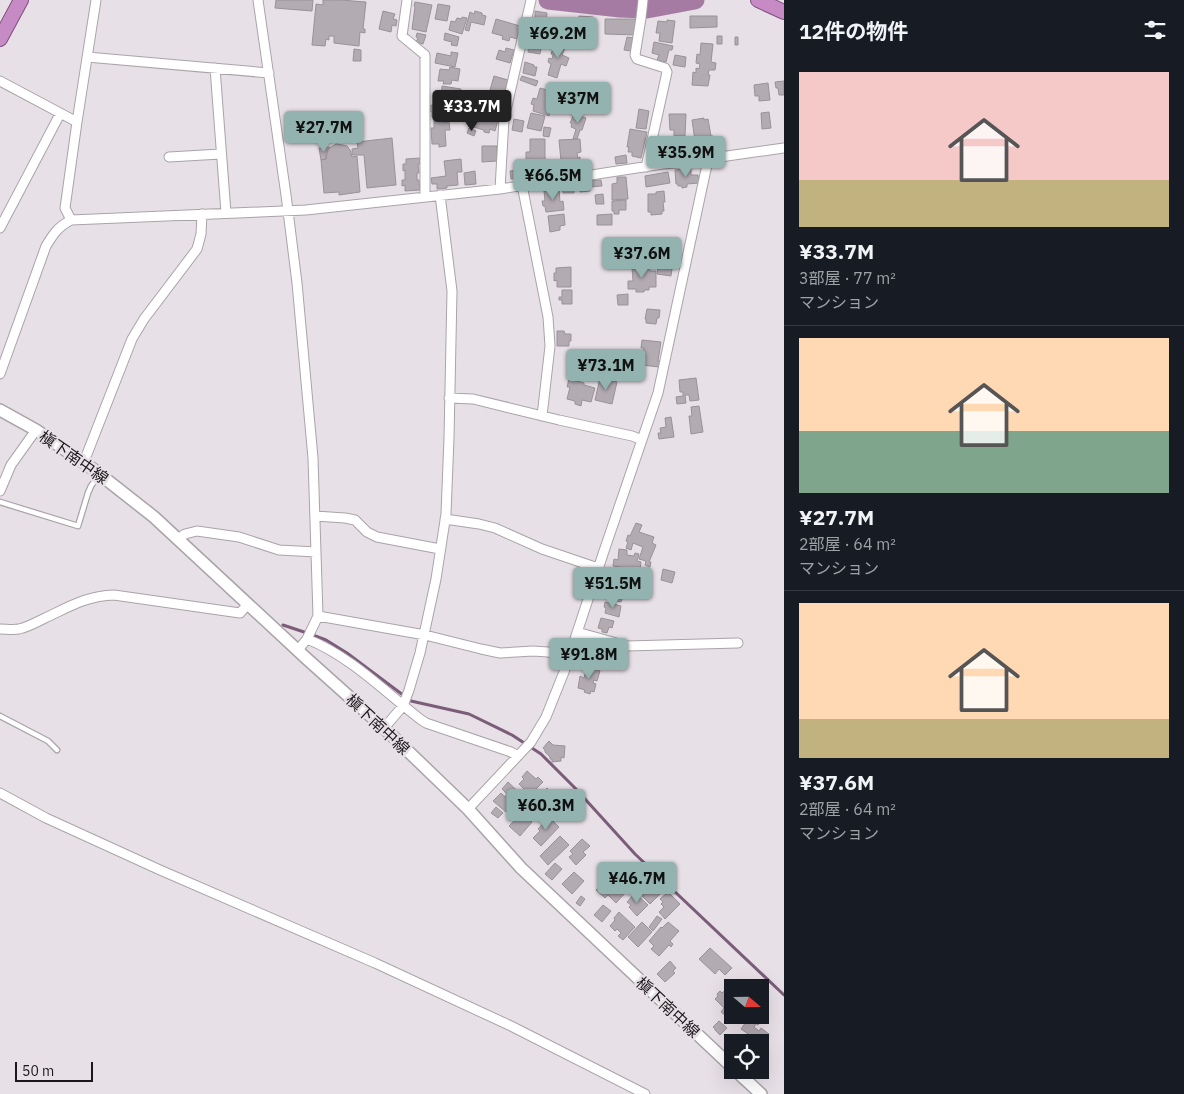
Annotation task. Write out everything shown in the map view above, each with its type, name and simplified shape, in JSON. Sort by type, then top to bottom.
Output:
[{"type":"highway","points":[[0,39],[21,0]]},
{"type":"highway","points":[[758,0],[784,12]]},
{"type":"main road","name":"槇下南中線","points":[[0,410],[36,430],[83,462],[178,539],[384,728],[468,809],[521,868],[724,1059]]},
{"type":"main road","points":[[745,1079],[761,1094]]},
{"type":"street","points":[[71,220],[65,208],[96,0]]},
{"type":"street","points":[[258,0],[289,211],[313,458],[318,616],[307,639],[298,650]]},
{"type":"street","points":[[407,0],[402,36],[425,55],[425,197]]},
{"type":"street","points":[[643,0],[642,18],[635,55],[637,59],[665,68],[667,72],[646,167]]},
{"type":"street","points":[[500,189],[504,119],[530,4]]},
{"type":"street","points":[[87,57],[269,73]]},
{"type":"street","points":[[215,68],[226,213]]},
{"type":"street","points":[[0,81],[77,122]]},
{"type":"street","points":[[0,228],[60,114]]},
{"type":"street","points":[[0,374],[46,246],[56,230],[71,220],[289,211],[500,189],[784,148]]},
{"type":"street","points":[[169,157],[221,154]]},
{"type":"street","points":[[468,809],[532,742],[546,717],[564,672],[658,393],[708,160]]},
{"type":"street","points":[[522,185],[548,317],[550,346],[542,416]]},
{"type":"street","points":[[384,728],[403,706],[409,690],[425,635],[445,519],[449,438],[452,291],[440,195]]},
{"type":"street","points":[[83,462],[137,330],[144,318],[197,249],[201,234],[202,214]]},
{"type":"street","points":[[449,398],[472,399],[632,436],[642,440]]},
{"type":"street","points":[[0,492],[11,465],[36,430]]},
{"type":"street","points":[[315,516],[354,520],[367,532],[377,537],[440,549]]},
{"type":"street","points":[[445,519],[495,528],[542,550],[598,568]]},
{"type":"street","points":[[178,539],[185,534],[197,532],[239,537],[279,550],[316,552]]},
{"type":"street","points":[[0,629],[19,629],[28,626],[81,601],[102,595],[114,595],[240,613],[248,604]]},
{"type":"street","points":[[318,616],[425,635],[500,653],[548,652],[568,658]]},
{"type":"street","points":[[577,632],[627,646],[738,643]]},
{"type":"street","points":[[307,639],[318,643],[352,664],[426,723],[518,756]]},
{"type":"street","points":[[0,794],[46,818],[160,870],[375,963],[511,1026],[645,1094]]},
{"type":"lane","points":[[0,502],[78,526],[88,493],[99,474]]},
{"type":"lane","points":[[0,716],[48,741],[57,750]]},
{"type":"building","points":[[276,0],[313,0],[312,11],[275,8]]},
{"type":"building","points":[[323,0],[366,2],[363,29],[365,29],[365,33],[360,32],[359,46],[334,43],[334,36],[329,36],[329,40],[326,39],[325,46],[312,45],[316,4],[323,5]]},
{"type":"building","points":[[415,2],[432,5],[426,32],[412,29]]},
{"type":"building","points":[[438,4],[450,6],[447,21],[435,19]]},
{"type":"building","points":[[383,11],[395,14],[393,19],[397,20],[396,26],[392,25],[391,32],[379,29]]},
{"type":"building","points":[[475,11],[486,16],[484,25],[471,22],[469,31],[465,30],[470,12],[474,14]]},
{"type":"building","points":[[535,11],[547,13],[546,21],[535,19]]},
{"type":"building","points":[[579,16],[593,17],[594,41],[589,41],[589,44],[581,44],[581,42],[576,41],[577,30],[582,30],[582,26],[578,26]]},
{"type":"building","points":[[690,16],[717,16],[717,27],[690,28]]},
{"type":"building","points":[[462,17],[467,18],[462,34],[449,30],[451,21],[455,22],[457,18],[462,19]]},
{"type":"building","points":[[496,19],[520,26],[517,39],[510,37],[509,41],[502,39],[503,36],[492,33]]},
{"type":"building","points":[[605,19],[636,19],[636,35],[605,34]]},
{"type":"building","points":[[667,20],[675,21],[672,43],[659,41],[660,33],[656,33],[658,21],[667,22]]},
{"type":"building","points":[[534,22],[543,24],[541,33],[532,32]]},
{"type":"building","points":[[552,24],[566,26],[563,36],[550,34]]},
{"type":"building","points":[[417,33],[426,35],[423,44],[416,42],[418,38],[416,37]]},
{"type":"building","points":[[445,33],[459,37],[457,46],[451,45],[452,42],[444,40]]},
{"type":"building","points":[[530,36],[540,38],[539,41],[542,42],[540,54],[528,52]]},
{"type":"building","points":[[717,36],[722,36],[722,44],[717,44]]},
{"type":"building","points":[[546,37],[555,40],[554,44],[545,41]]},
{"type":"building","points":[[627,37],[634,38],[631,51],[624,50]]},
{"type":"building","points":[[735,37],[738,37],[738,45],[735,45]]},
{"type":"building","points":[[558,40],[567,43],[562,55],[569,58],[566,66],[561,64],[557,78],[548,75],[551,64],[548,62],[549,58],[552,59],[553,55],[551,54],[552,51],[554,52]]},
{"type":"building","points":[[654,42],[673,46],[672,50],[669,50],[666,62],[657,60],[659,55],[652,53]]},
{"type":"building","points":[[701,43],[713,44],[711,62],[716,63],[715,70],[709,70],[708,86],[692,85],[693,72],[696,73],[696,68],[699,69],[700,64],[696,63],[697,54],[700,55]]},
{"type":"building","points":[[506,48],[514,50],[510,63],[496,59],[499,50],[505,52]]},
{"type":"building","points":[[354,49],[361,50],[361,61],[353,61]]},
{"type":"building","points":[[451,52],[458,53],[455,67],[435,63],[437,53],[451,56]]},
{"type":"building","points":[[675,55],[686,57],[685,67],[673,65]]},
{"type":"building","points":[[525,62],[537,67],[535,76],[523,73]]},
{"type":"building","points":[[450,67],[460,69],[458,81],[452,80],[451,84],[443,84],[444,81],[438,81],[440,69],[449,70]]},
{"type":"building","points":[[494,76],[508,80],[500,108],[486,104]]},
{"type":"building","points":[[522,76],[538,81],[536,86],[520,80]]},
{"type":"building","points":[[784,81],[784,95],[779,95],[775,82]]},
{"type":"building","points":[[768,83],[770,100],[759,101],[759,96],[755,96],[754,85]]},
{"type":"building","points":[[555,84],[562,86],[560,91],[553,89]]},
{"type":"building","points":[[442,86],[461,89],[460,101],[450,100],[449,104],[441,101]]},
{"type":"building","points":[[547,87],[551,88],[550,91],[556,93],[549,116],[533,111],[534,105],[531,104],[533,98],[537,99],[540,88],[547,90]]},
{"type":"building","points":[[431,105],[452,107],[451,120],[432,117]]},
{"type":"building","points":[[639,109],[649,111],[646,129],[636,128]]},
{"type":"building","points":[[474,112],[480,114],[478,118],[481,119],[482,114],[495,117],[494,119],[498,120],[495,131],[490,129],[489,133],[484,132],[484,130],[470,126]]},
{"type":"building","points":[[769,112],[771,128],[762,129],[761,113]]},
{"type":"building","points":[[531,113],[545,116],[541,131],[527,128]]},
{"type":"building","points":[[574,114],[586,118],[577,139],[573,139],[576,129],[571,127],[572,123],[570,123]]},
{"type":"building","points":[[669,114],[686,114],[685,136],[674,136],[674,130],[670,130]]},
{"type":"building","points":[[704,118],[704,120],[708,119],[714,143],[698,146],[698,140],[695,141],[692,120]]},
{"type":"building","points":[[514,119],[524,121],[522,132],[512,130]]},
{"type":"building","points":[[442,120],[442,123],[449,122],[450,130],[445,130],[446,146],[439,147],[439,144],[432,144],[431,128],[434,128],[434,121]]},
{"type":"building","points":[[544,127],[551,128],[549,137],[543,136]]},
{"type":"building","points":[[469,128],[476,131],[474,136],[467,133]]},
{"type":"building","points":[[630,129],[647,132],[641,158],[632,156],[632,152],[628,152]]},
{"type":"building","points":[[392,138],[396,185],[367,188],[364,155],[352,155],[352,149],[358,148],[357,142]]},
{"type":"building","points":[[687,138],[685,154],[681,154],[681,156],[659,157],[659,149],[666,148],[666,144],[670,144],[670,139]]},
{"type":"building","points":[[530,139],[545,139],[545,166],[526,166],[526,152],[530,152]]},
{"type":"building","points":[[580,139],[581,152],[577,153],[578,158],[580,157],[581,171],[565,172],[564,160],[561,161],[559,140]]},
{"type":"building","points":[[336,144],[347,146],[352,157],[357,156],[360,192],[339,195],[339,192],[324,193],[321,160],[326,159],[328,149]]},
{"type":"building","points":[[482,146],[497,146],[497,161],[482,162]]},
{"type":"building","points":[[330,147],[326,153],[326,159],[321,160],[319,148]]},
{"type":"building","points":[[626,155],[627,163],[616,164],[615,157]]},
{"type":"building","points":[[420,158],[417,180],[419,180],[420,190],[405,191],[405,185],[402,186],[402,180],[405,180],[403,164],[406,164],[406,159]]},
{"type":"building","points":[[461,159],[462,172],[457,172],[458,185],[437,189],[437,184],[432,184],[431,178],[446,176],[444,161]]},
{"type":"building","points":[[549,162],[556,162],[556,173],[549,173]]},
{"type":"building","points":[[544,167],[544,172],[539,172],[539,176],[511,179],[510,171]]},
{"type":"building","points":[[691,169],[691,175],[698,175],[699,183],[687,184],[687,187],[682,188],[682,186],[678,186],[676,184],[675,170]]},
{"type":"building","points":[[475,171],[476,184],[465,185],[464,173]]},
{"type":"building","points":[[668,172],[670,183],[646,187],[645,176]]},
{"type":"building","points":[[617,177],[626,177],[628,199],[612,200],[612,184],[617,183]]},
{"type":"building","points":[[601,180],[602,186],[589,187],[590,191],[580,192],[579,181]]},
{"type":"building","points":[[574,184],[574,193],[563,193],[562,185]]},
{"type":"building","points":[[559,189],[560,202],[563,201],[564,210],[546,212],[542,201],[545,201],[544,191]]},
{"type":"building","points":[[664,191],[664,211],[662,211],[662,214],[651,215],[651,212],[648,212],[648,194]]},
{"type":"building","points":[[603,194],[604,204],[596,204],[595,195]]},
{"type":"building","points":[[626,200],[626,210],[619,210],[619,214],[614,214],[614,211],[612,211],[612,201]]},
{"type":"building","points":[[564,214],[565,225],[560,226],[560,230],[550,232],[548,216]]},
{"type":"building","points":[[612,214],[612,225],[597,225],[597,215]]},
{"type":"building","points":[[659,259],[673,261],[671,276],[657,274]]},
{"type":"building","points":[[636,265],[649,267],[650,271],[656,271],[656,287],[649,287],[649,290],[644,290],[644,292],[628,289],[628,281],[633,281],[632,267],[636,267]]},
{"type":"building","points":[[571,267],[571,287],[557,287],[557,280],[554,281],[556,268]]},
{"type":"building","points":[[562,290],[572,290],[572,304],[562,304],[562,300],[559,300],[559,297],[562,297]]},
{"type":"building","points":[[628,294],[628,305],[618,305],[617,295]]},
{"type":"building","points":[[647,309],[660,310],[656,324],[646,323]]},
{"type":"building","points":[[557,331],[571,334],[569,346],[557,346]]},
{"type":"building","points":[[642,340],[661,342],[659,367],[641,365],[644,348],[641,348]]},
{"type":"building","points":[[609,362],[634,363],[633,377],[625,377],[625,374],[609,374]]},
{"type":"building","points":[[600,378],[617,382],[612,404],[595,400]]},
{"type":"building","points":[[696,378],[699,400],[690,401],[689,395],[685,395],[686,403],[677,404],[676,397],[683,396],[683,392],[680,392],[679,380]]},
{"type":"building","points":[[569,379],[595,388],[591,402],[582,400],[581,406],[575,404],[575,401],[567,399],[570,387],[567,387]]},
{"type":"building","points":[[699,406],[703,432],[691,434],[689,416],[692,416],[691,407]]},
{"type":"building","points":[[671,417],[674,437],[659,439],[658,433],[661,433],[660,428],[666,427],[665,418]]},
{"type":"building","points":[[636,523],[642,525],[639,532],[654,537],[652,543],[656,545],[649,562],[651,562],[650,567],[645,565],[646,561],[639,559],[643,547],[633,543],[631,550],[626,548],[628,535],[630,536]]},
{"type":"building","points":[[619,549],[627,550],[627,555],[634,556],[635,553],[639,554],[637,561],[641,562],[640,570],[613,566],[614,559],[618,560]]},
{"type":"building","points":[[663,569],[675,572],[672,583],[661,580]]},
{"type":"building","points":[[615,572],[630,577],[629,581],[632,582],[630,586],[627,585],[626,587],[617,584],[618,582],[614,580],[615,577],[613,576]]},
{"type":"building","points":[[610,587],[625,591],[621,602],[608,599]]},
{"type":"building","points":[[605,602],[621,606],[619,617],[605,613]]},
{"type":"building","points":[[601,618],[614,621],[612,628],[609,627],[607,633],[602,632],[602,629],[598,628]]},
{"type":"building","points":[[589,637],[610,643],[606,657],[604,656],[603,660],[588,657],[589,650],[586,649]]},
{"type":"building","points":[[614,647],[622,649],[619,661],[611,659]]},
{"type":"building","points":[[587,667],[600,671],[597,681],[594,680],[593,683],[596,684],[594,692],[591,691],[590,694],[578,688],[580,676],[584,678]]},
{"type":"building","points":[[549,741],[553,745],[565,746],[564,758],[561,757],[561,761],[552,762],[552,759],[545,752],[543,748]]},
{"type":"building","points":[[527,771],[543,782],[530,795],[519,784],[524,779],[522,777]]},
{"type":"building","points":[[508,782],[525,798],[519,805],[514,800],[506,812],[493,801],[501,793],[505,797],[507,794],[502,789]]},
{"type":"building","points":[[547,788],[556,797],[542,812],[540,810],[533,818],[525,810]]},
{"type":"building","points":[[556,804],[562,809],[555,815],[550,810]]},
{"type":"building","points":[[514,806],[532,822],[520,836],[509,826],[515,820],[508,813]]},
{"type":"building","points":[[496,807],[503,813],[498,818],[491,813]]},
{"type":"building","points":[[549,817],[559,827],[541,846],[533,838]]},
{"type":"building","points":[[560,836],[569,845],[548,865],[540,856]]},
{"type":"building","points":[[582,839],[590,846],[583,852],[586,855],[576,865],[569,857],[573,854],[570,851]]},
{"type":"building","points":[[555,863],[562,869],[552,880],[545,874]]},
{"type":"building","points":[[574,872],[584,881],[572,894],[562,884]]},
{"type":"building","points":[[609,877],[625,893],[616,903],[608,895],[605,898],[596,890]]},
{"type":"building","points":[[655,882],[663,891],[650,904],[642,896]]},
{"type":"building","points":[[668,892],[680,904],[665,919],[659,912],[664,907],[660,899]]},
{"type":"building","points":[[635,893],[648,905],[637,916],[629,907],[631,905],[627,902]]},
{"type":"building","points":[[581,896],[585,899],[580,906],[576,903]]},
{"type":"building","points":[[603,905],[611,911],[602,922],[594,915]]},
{"type":"building","points":[[619,912],[635,927],[623,940],[618,936],[621,933],[617,929],[615,931],[610,926]]},
{"type":"building","points":[[657,916],[662,919],[653,931],[649,927]]},
{"type":"building","points":[[642,922],[652,932],[638,947],[628,937]]},
{"type":"building","points":[[668,922],[679,931],[670,941],[673,944],[671,947],[669,945],[659,956],[651,949],[654,946],[649,941]]},
{"type":"building","points":[[710,948],[732,968],[725,975],[719,969],[715,974],[699,959]]},
{"type":"building","points":[[670,961],[676,968],[673,971],[675,973],[665,982],[657,974]]},
{"type":"building","points":[[720,991],[722,993],[724,991],[724,1008],[715,999]]},
{"type":"building","points":[[719,1021],[727,1028],[720,1035],[713,1027]]},
{"type":"building","points":[[745,1024],[756,1024],[754,1027],[759,1031],[761,1028],[769,1034],[748,1034],[741,1029]]},
{"type":"waterway","points":[[548,0],[647,9],[695,0]]},
{"type":"waterway","points":[[283,625],[326,640],[347,653],[411,701],[469,714],[512,735],[541,754],[635,854],[784,995]]}]
